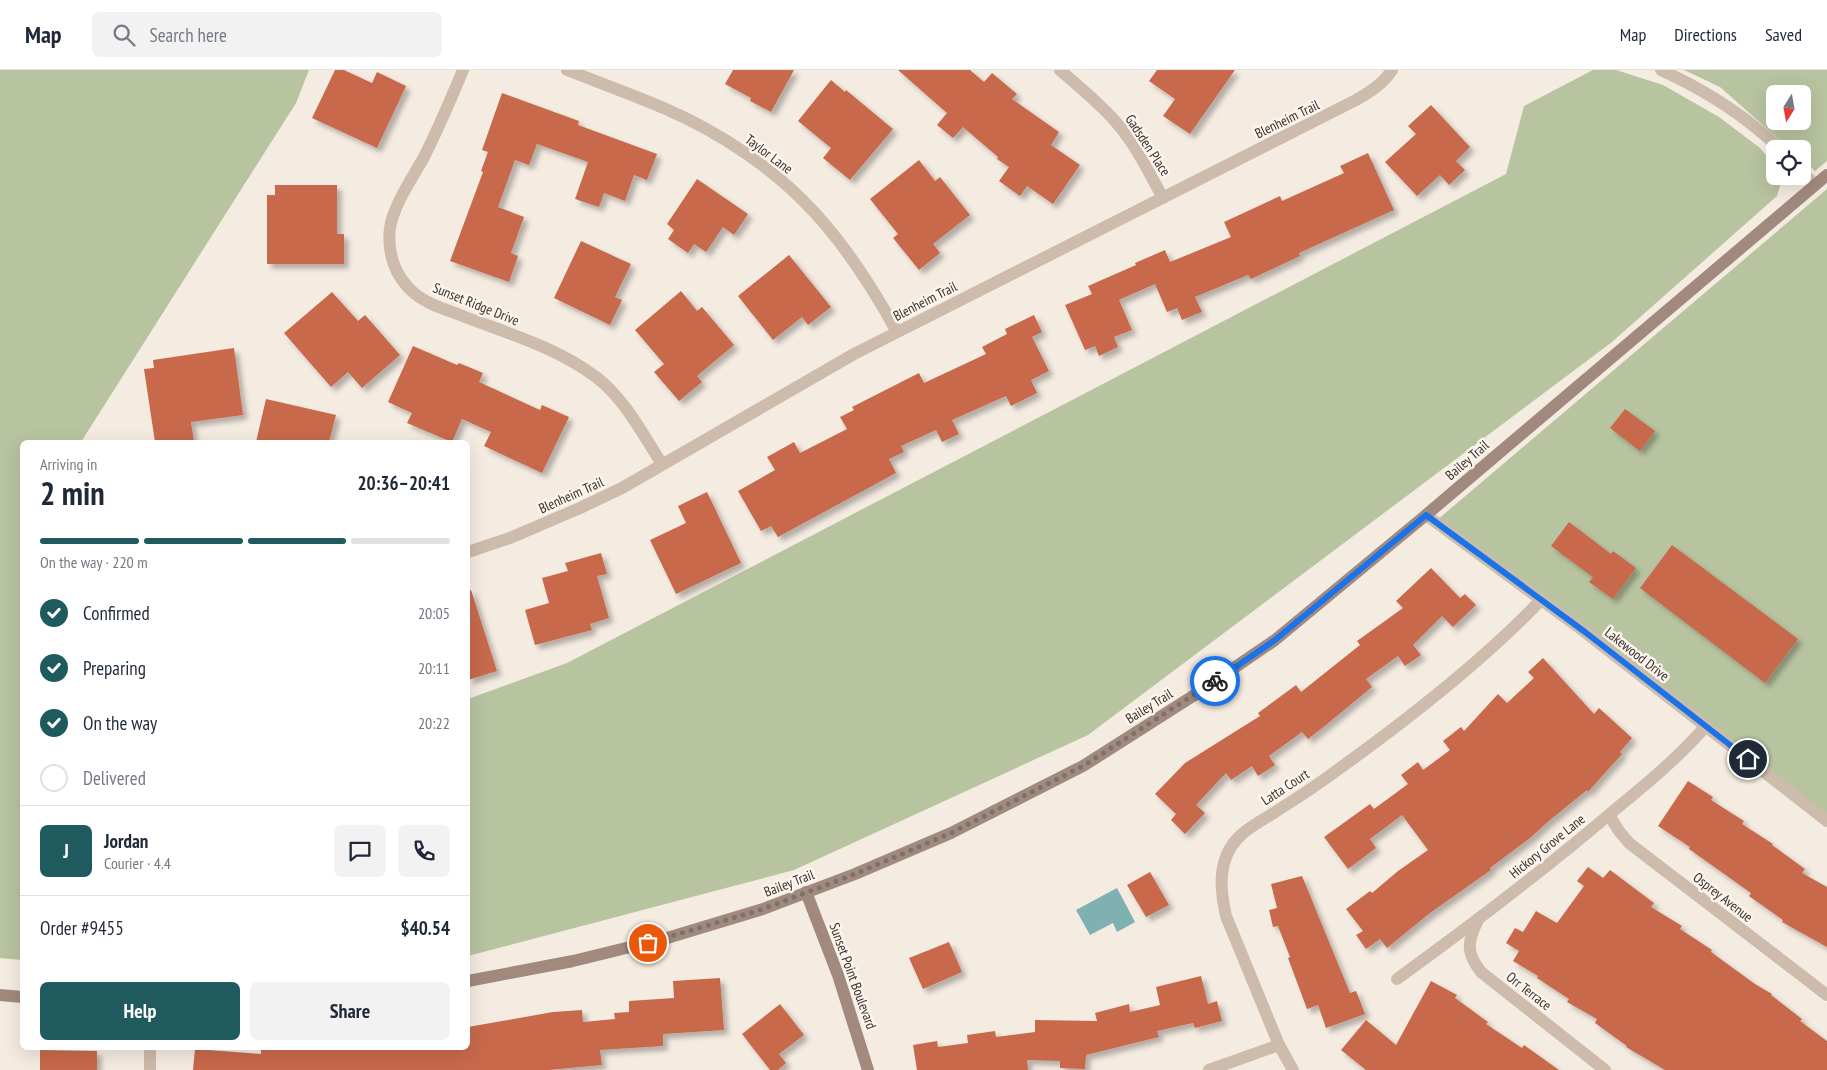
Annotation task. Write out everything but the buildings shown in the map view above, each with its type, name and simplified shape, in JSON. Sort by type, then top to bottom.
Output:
[{"type":"street","name":"Sunset Ridge Drive","points":[[463,70],[429,147],[395,210],[390,227],[389,245],[393,263],[400,279],[414,294],[432,304],[536,344],[573,362],[597,378],[619,400],[662,464]]},
{"type":"street","name":"Taylor Lane","points":[[567,70],[667,109],[748,155],[786,185],[815,213],[843,247],[877,296],[897,332]]},
{"type":"street","name":"Gadsden Place","points":[[1060,70],[1114,119],[1143,161],[1162,198]]},
{"type":"street","name":"Blenheim Trail","points":[[470,551],[510,538],[622,488],[854,354],[1356,100],[1379,85],[1392,70]]},
{"type":"street","points":[[1661,70],[1692,84],[1725,104],[1752,123],[1770,140]]},
{"type":"street","name":"Bailey Trail","points":[[470,981],[573,961],[667,938],[763,909],[855,874],[951,833],[1083,766],[1193,696],[1275,640],[1426,515],[1827,175]]},
{"type":"street","points":[[1811,181],[1815,185]]},
{"type":"street","name":"Lakewood Drive","points":[[1426,515],[1706,726],[1827,821]]},
{"type":"street","name":"Latta Court","points":[[1293,1070],[1279,1044],[1226,916],[1221,896],[1221,874],[1228,854],[1238,838],[1252,826],[1309,790],[1388,733],[1509,632],[1540,600]]},
{"type":"street","name":"Hickory Grove Lane","points":[[1397,979],[1552,862],[1688,747],[1706,726]]},
{"type":"street","name":"Osprey Avenue","points":[[1609,815],[1629,843],[1827,995]]},
{"type":"street","name":"Sunset Point Boulevard","points":[[806,892],[838,975],[868,1070]]},
{"type":"street","name":"Orr Terrace","points":[[1479,918],[1469,944],[1470,955],[1481,972],[1606,1070]]},
{"type":"street","points":[[0,995],[20,997]]},
{"type":"street","points":[[1209,1070],[1279,1044]]},
{"type":"street","points":[[150,1050],[150,1070]]},
{"type":"green space","points":[[0,70],[309,70],[296,103],[82,440],[20,440],[20,960],[0,958]]},
{"type":"green space","points":[[1593,70],[1616,70],[1663,85],[1719,117],[1760,148],[1766,155],[1766,185],[1780,185],[1777,196],[1612,342],[1088,735],[794,870],[470,955],[470,698],[567,663],[1506,174],[1524,106]]},
{"type":"green space","points":[[1684,70],[1827,70],[1827,161],[1815,171],[1811,167],[1811,140],[1780,140],[1769,130],[1811,130],[1811,85],[1766,85],[1766,128],[1720,87]]},
{"type":"green space","points":[[1827,189],[1827,822],[1436,521]]},
{"type":"water","points":[[1117,888],[1135,922],[1117,932],[1113,923],[1090,935],[1076,910]]},
{"type":"way so far","points":[[648,943],[763,909],[855,874],[951,833],[1083,766],[1215,681]]},
{"type":"route","points":[[1215,681],[1275,640],[1426,515],[1585,632],[1748,759]]}]
